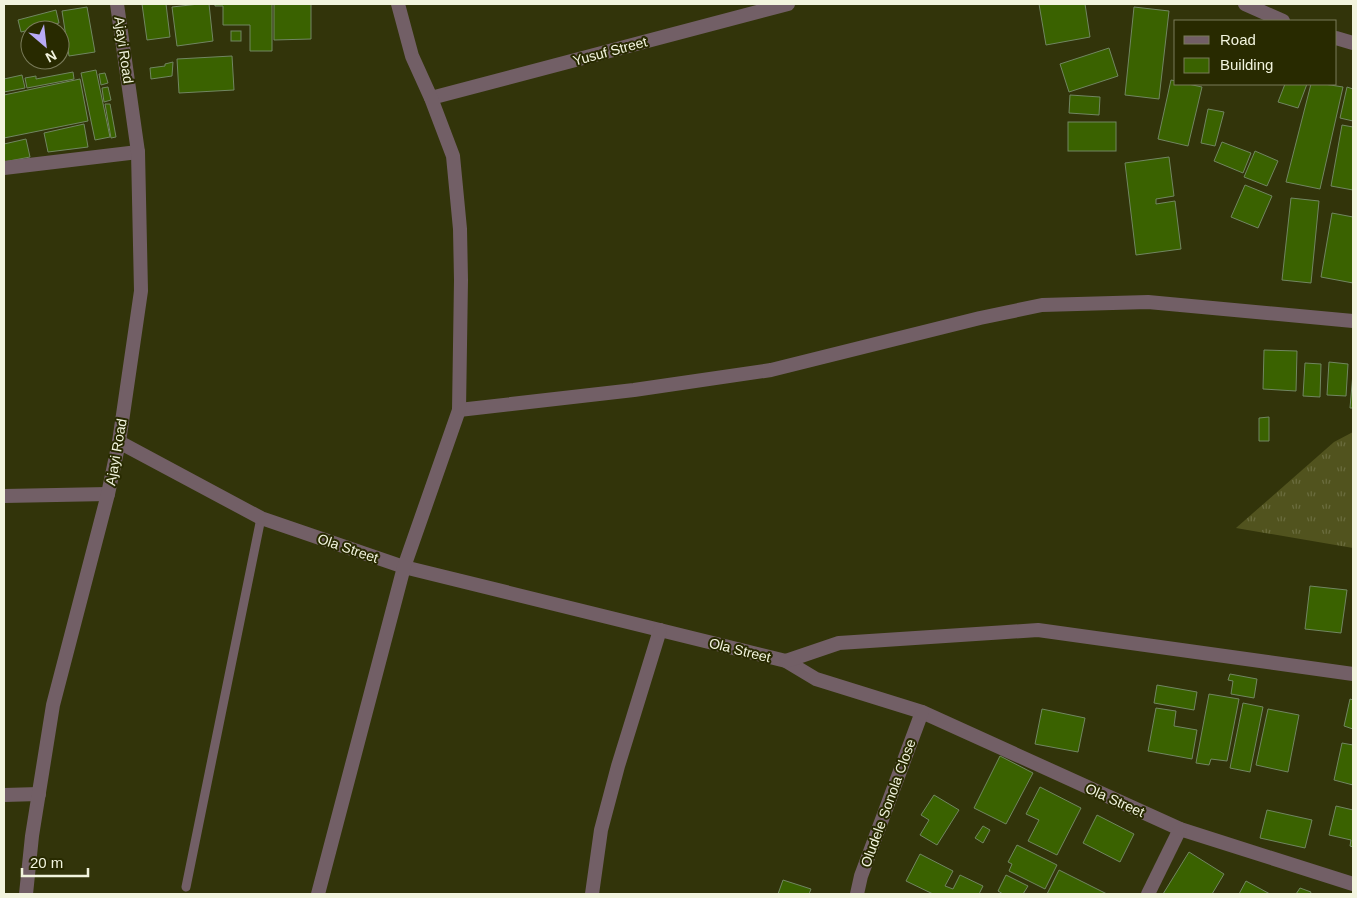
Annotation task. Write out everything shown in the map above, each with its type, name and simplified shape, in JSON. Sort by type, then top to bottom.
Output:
[{"type":"street","name":"Ajayi Road","points":[[26,894],[32,836],[53,704],[108,494],[119,442],[141,291],[138,152],[117,4]]},
{"type":"street","points":[[318,894],[404,567],[459,410],[460,229],[453,156],[431,98],[412,56],[398,4]]},
{"type":"street","name":"Yusuf Street","points":[[431,98],[788,4]]},
{"type":"street","points":[[1245,4],[1282,20]]},
{"type":"street","points":[[1337,38],[1353,42]]},
{"type":"street","points":[[4,168],[138,152]]},
{"type":"street","points":[[459,410],[634,390],[771,370],[980,318],[1042,305],[1148,302],[1353,321]]},
{"type":"street","name":"Ola Street","points":[[119,442],[261,518],[404,567],[786,661],[816,679],[922,712],[1180,829],[1353,884]]},
{"type":"street","points":[[4,496],[108,494]]},
{"type":"street","points":[[592,894],[601,830],[618,766],[660,630]]},
{"type":"street","points":[[786,661],[839,643],[1038,630],[1353,674]]},
{"type":"street","name":"Oludele Sonola Close","points":[[857,894],[861,876],[922,712]]},
{"type":"street","points":[[4,795],[39,794]]},
{"type":"street","points":[[1148,894],[1180,829]]},
{"type":"lane","points":[[186,887],[261,518]]},
{"type":"green space","points":[[1353,432],[1353,548],[1236,528],[1334,442]]},
{"type":"building","points":[[142,4],[166,4],[170,37],[147,40]]},
{"type":"building","points":[[209,4],[213,41],[177,46],[172,7]]},
{"type":"building","points":[[215,4],[272,4],[272,51],[250,51],[250,25],[223,25],[223,6],[215,6]]},
{"type":"building","points":[[274,4],[311,4],[311,39],[274,40]]},
{"type":"building","points":[[1039,4],[1085,4],[1090,37],[1046,45]]},
{"type":"building","points":[[87,7],[95,52],[70,56],[70,20],[63,20],[62,11]]},
{"type":"building","points":[[1134,7],[1169,11],[1159,99],[1125,95]]},
{"type":"building","points":[[56,10],[58,20],[20,20],[20,28],[18,20]]},
{"type":"building","points":[[231,31],[241,31],[241,41],[231,41]]},
{"type":"building","points":[[1109,48],[1118,76],[1069,92],[1060,64]]},
{"type":"building","points":[[232,56],[234,90],[179,93],[177,59]]},
{"type":"building","points":[[173,62],[172,76],[151,79],[150,68],[165,66],[165,64]]},
{"type":"building","points":[[96,70],[110,137],[95,140],[81,73]]},
{"type":"building","points":[[73,72],[74,79],[27,88],[25,78],[36,76],[36,79]]},
{"type":"building","points":[[105,73],[108,83],[101,85],[99,74]]},
{"type":"building","points":[[22,75],[25,88],[4,92],[4,79]]},
{"type":"building","points":[[80,79],[88,121],[4,138],[4,95]]},
{"type":"building","points":[[1171,80],[1174,81],[1174,85],[1202,87],[1188,146],[1158,139]]},
{"type":"building","points":[[1285,85],[1307,85],[1298,108],[1278,102]]},
{"type":"building","points":[[1311,85],[1343,87],[1320,189],[1286,182]]},
{"type":"building","points":[[108,87],[111,100],[104,102],[102,88]]},
{"type":"building","points":[[1347,87],[1353,89],[1353,121],[1340,118]]},
{"type":"building","points":[[1070,95],[1100,97],[1099,115],[1069,113]]},
{"type":"building","points":[[105,104],[110,104],[116,137],[111,138]]},
{"type":"building","points":[[1208,109],[1224,112],[1215,146],[1201,143]]},
{"type":"building","points":[[1068,122],[1116,122],[1116,151],[1068,151]]},
{"type":"building","points":[[84,124],[88,147],[48,152],[44,133]]},
{"type":"building","points":[[1342,125],[1353,127],[1353,190],[1331,186]]},
{"type":"building","points":[[26,139],[30,157],[4,162],[4,144]]},
{"type":"building","points":[[1222,142],[1251,153],[1243,173],[1214,161]]},
{"type":"building","points":[[1255,151],[1278,161],[1267,186],[1244,177]]},
{"type":"building","points":[[1169,157],[1174,196],[1156,199],[1156,204],[1175,201],[1181,249],[1136,255],[1125,163]]},
{"type":"building","points":[[1245,185],[1272,196],[1258,228],[1231,217]]},
{"type":"building","points":[[1291,198],[1319,201],[1311,283],[1282,280]]},
{"type":"building","points":[[1332,213],[1353,217],[1353,283],[1321,277]]},
{"type":"building","points":[[1264,350],[1297,351],[1296,391],[1263,389]]},
{"type":"building","points":[[1329,362],[1348,364],[1346,396],[1327,395]]},
{"type":"building","points":[[1305,363],[1321,364],[1320,397],[1303,396]]},
{"type":"building","points":[[1353,373],[1353,408],[1350,408]]},
{"type":"building","points":[[1269,417],[1269,441],[1259,441],[1259,418]]},
{"type":"building","points":[[1310,586],[1347,590],[1341,633],[1305,629]]},
{"type":"building","points":[[1230,674],[1257,679],[1254,698],[1231,694],[1233,681],[1228,680]]},
{"type":"building","points":[[1157,685],[1197,692],[1194,710],[1154,703]]},
{"type":"building","points":[[1209,694],[1239,699],[1227,761],[1211,759],[1209,765],[1196,763]]},
{"type":"building","points":[[1350,699],[1353,700],[1353,729],[1344,726]]},
{"type":"building","points":[[1243,703],[1263,707],[1250,772],[1230,768]]},
{"type":"building","points":[[1156,708],[1176,711],[1174,726],[1197,730],[1192,759],[1148,751]]},
{"type":"building","points":[[1042,709],[1085,718],[1078,752],[1035,744]]},
{"type":"building","points":[[1268,709],[1299,715],[1288,772],[1256,765]]},
{"type":"building","points":[[1342,743],[1353,745],[1353,785],[1334,780]]},
{"type":"building","points":[[1000,756],[1033,773],[1006,824],[974,808]]},
{"type":"building","points":[[1040,787],[1081,808],[1057,855],[1028,841],[1039,820],[1026,814]]},
{"type":"building","points":[[934,795],[959,810],[937,845],[920,835],[929,820],[921,815]]},
{"type":"building","points":[[1336,806],[1353,810],[1353,847],[1350,846],[1351,840],[1329,835]]},
{"type":"building","points":[[1267,810],[1312,820],[1305,848],[1260,838]]},
{"type":"building","points":[[1097,815],[1134,834],[1120,862],[1083,843]]},
{"type":"building","points":[[983,826],[990,830],[983,843],[975,838]]},
{"type":"building","points":[[1017,845],[1057,865],[1045,889],[1009,871],[1012,864],[1008,862]]},
{"type":"building","points":[[1189,852],[1224,874],[1212,894],[1163,894]]},
{"type":"building","points":[[920,854],[953,871],[945,886],[953,889],[960,875],[983,886],[979,894],[933,894],[906,881]]},
{"type":"building","points":[[1059,870],[1107,894],[1047,894]]},
{"type":"building","points":[[1006,875],[1028,886],[1023,894],[1003,894],[998,891]]},
{"type":"building","points":[[783,880],[811,889],[809,894],[778,894]]},
{"type":"building","points":[[1246,881],[1270,894],[1239,894]]},
{"type":"building","points":[[1300,888],[1311,892],[1310,894],[1296,894]]}]
